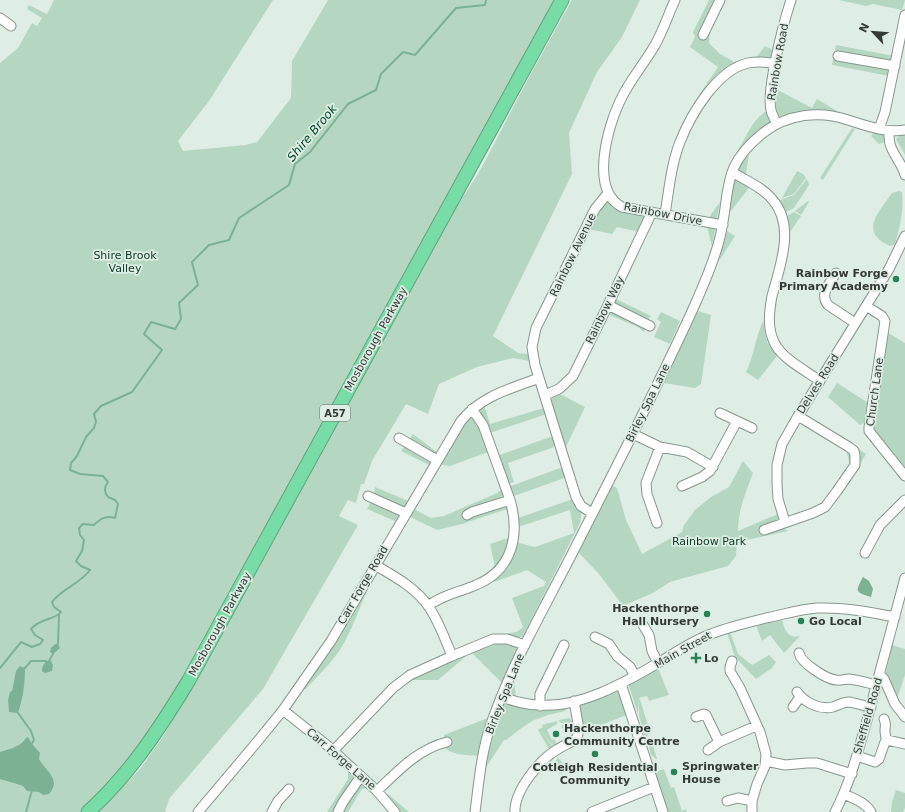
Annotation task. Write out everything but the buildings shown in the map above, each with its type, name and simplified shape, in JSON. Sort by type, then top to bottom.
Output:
[{"type":"highway","name":"Mosborough Parkway","points":[[88,812],[112,789],[139,756],[153,737],[189,680],[562,0]]},
{"type":"street","points":[[608,193],[604,182],[604,164],[607,139],[612,120],[626,90],[656,43],[675,0]]},
{"type":"street","points":[[703,34],[720,0]]},
{"type":"street","name":"Rainbow Road","points":[[777,124],[770,110],[770,100],[776,64],[792,0]]},
{"type":"street","points":[[879,129],[885,112],[905,15]]},
{"type":"street","points":[[0,18],[11,26]]},
{"type":"street","points":[[838,56],[895,66]]},
{"type":"street","points":[[665,214],[673,166],[680,142],[689,123],[707,95],[722,78],[739,66],[752,62],[776,64]]},
{"type":"street","name":"Birley Spa Lane","points":[[475,812],[483,756],[491,724],[501,697],[525,645],[663,373],[706,280],[716,253],[723,225],[727,189],[732,172],[740,157],[751,144],[765,132],[777,124],[798,117],[821,115],[847,119],[889,131],[905,130]]},
{"type":"street","points":[[889,131],[889,144],[905,174]]},
{"type":"street","points":[[732,172],[772,198],[781,213],[784,241],[783,253],[770,310],[769,320],[772,338],[780,351],[820,381]]},
{"type":"street","name":"Rainbow Drive","points":[[608,193],[614,202],[622,207],[723,225]]},
{"type":"street","name":"Rainbow Avenue","points":[[592,513],[581,506],[576,497],[539,378],[532,347],[534,334],[595,209],[608,193]]},
{"type":"street","name":"Rainbow Way","points":[[545,395],[559,389],[573,376],[652,212]]},
{"type":"street","name":"Delves Road","points":[[785,522],[778,499],[777,484],[777,465],[782,444],[889,269],[905,236]]},
{"type":"street","points":[[836,273],[825,292],[826,303],[855,323]]},
{"type":"street","points":[[608,305],[650,326]]},
{"type":"street","name":"Church Lane","points":[[866,306],[882,316],[885,321],[869,421],[869,431],[905,476]]},
{"type":"street","name":"Carr Forge Road","points":[[198,812],[283,710],[331,641],[437,460],[461,422],[472,409],[490,397],[539,378]]},
{"type":"street","points":[[428,606],[453,593],[485,580],[499,569],[509,553],[514,537],[514,519],[510,500],[483,425],[472,409]]},
{"type":"street","points":[[720,413],[752,428]]},
{"type":"street","points":[[764,530],[813,514],[824,507],[838,491],[856,460],[854,451],[849,447],[798,416]]},
{"type":"street","points":[[682,486],[702,477],[710,471],[738,421]]},
{"type":"street","points":[[632,434],[660,447],[688,452],[713,467]]},
{"type":"street","points":[[399,438],[437,460]]},
{"type":"street","points":[[657,523],[647,494],[646,483],[660,447]]},
{"type":"street","points":[[368,496],[406,513]]},
{"type":"street","points":[[467,515],[510,500]]},
{"type":"street","points":[[865,553],[880,525],[905,500]]},
{"type":"street","points":[[375,565],[409,587],[428,606],[452,656]]},
{"type":"street","name":"Sheffield Road","points":[[835,812],[852,774],[905,578]]},
{"type":"street","name":"Main Street","points":[[501,697],[540,706],[574,701],[621,684],[690,643],[710,634],[742,624],[808,609],[823,608],[847,610],[895,617]]},
{"type":"street","points":[[643,625],[649,635],[652,650],[658,663]]},
{"type":"street","points":[[595,637],[609,644],[617,656],[630,667],[635,676]]},
{"type":"street","points":[[333,751],[402,680],[419,669],[493,639],[507,639],[525,645]]},
{"type":"street","points":[[540,706],[540,694],[564,646]]},
{"type":"street","points":[[799,653],[801,659],[814,669],[832,679],[852,680],[876,689],[894,702],[904,714]]},
{"type":"street","points":[[732,661],[730,671],[740,688],[762,738],[766,761],[752,801],[752,812]]},
{"type":"street","points":[[880,675],[884,679],[894,702]]},
{"type":"street","points":[[621,684],[663,812]]},
{"type":"street","points":[[793,707],[798,694],[821,708],[847,702],[871,708]]},
{"type":"street","points":[[515,812],[516,801],[520,791],[538,766],[558,749],[577,738],[579,729],[574,701]]},
{"type":"street","name":"Carr Forge Lane","points":[[283,710],[361,776],[377,791],[395,812]]},
{"type":"street","points":[[696,717],[704,714],[706,715],[719,742]]},
{"type":"street","points":[[857,756],[875,762],[879,759],[887,740],[884,731],[886,724],[884,719]]},
{"type":"street","points":[[708,750],[719,742],[756,726]]},
{"type":"street","points":[[887,740],[905,744]]},
{"type":"street","points":[[377,791],[392,775],[416,756],[428,749],[447,742]]},
{"type":"street","points":[[766,761],[785,765],[807,763],[817,764],[852,774]]},
{"type":"street","points":[[338,812],[361,776]]},
{"type":"street","points":[[592,812],[654,787]]},
{"type":"street","points":[[272,812],[278,800],[289,789]]},
{"type":"street","points":[[844,794],[862,802],[866,805],[870,812]]},
{"type":"street","points":[[727,801],[738,798],[752,801]]},
{"type":"green space","name":"Shire Brook Valley","points":[[54,0],[273,0],[209,101],[178,141],[183,151],[245,145],[257,142],[291,98],[292,61],[328,0],[554,0],[198,652],[161,715],[135,755],[82,812],[0,812],[0,63],[18,48],[32,23],[37,26],[42,18],[27,9],[29,5],[47,14]]},
{"type":"green space","points":[[572,0],[640,0],[622,37],[597,72],[569,133],[572,174],[493,336],[518,353],[528,354],[529,361],[513,358],[477,367],[439,384],[428,414],[406,404],[372,461],[364,484],[361,484],[356,503],[348,500],[339,516],[358,525],[263,689],[169,799],[165,812],[98,812],[140,769],[164,735],[223,632],[453,210],[463,198],[480,171]]},
{"type":"green space","points":[[709,0],[724,0],[710,27],[709,43],[720,54],[733,61],[735,65],[703,97],[699,95],[718,67],[690,47],[695,37],[693,32]]},
{"type":"green space","points":[[839,0],[905,0],[902,10],[873,4],[866,6]]},
{"type":"green space","points":[[836,45],[894,56],[889,76],[832,65]]},
{"type":"green space","points":[[765,46],[775,51],[774,56],[768,60],[755,59]]},
{"type":"green space","points":[[774,88],[812,108],[817,99],[837,111],[812,112],[769,124],[737,152],[754,123],[763,113],[768,110]]},
{"type":"green space","points":[[852,128],[855,129],[823,180],[820,178]]},
{"type":"green space","points":[[875,131],[884,134],[886,139],[885,142],[879,144],[871,136]]},
{"type":"green space","points":[[905,134],[905,155],[896,139]]},
{"type":"green space","points":[[749,155],[745,180],[752,184],[730,211],[732,188],[736,172],[743,159]]},
{"type":"green space","points":[[797,171],[803,174],[806,178],[794,194],[782,198]]},
{"type":"green space","points":[[807,179],[809,185],[794,208],[786,212],[780,200],[794,195]]},
{"type":"green space","points":[[899,191],[902,192],[901,218],[895,244],[890,246],[880,240],[875,234],[873,228],[874,221],[877,214],[892,193]]},
{"type":"green space","points":[[808,201],[809,202],[801,215],[795,211]]},
{"type":"green space","points":[[604,202],[612,203],[645,215],[646,218],[639,232],[617,227],[612,234],[588,229]]},
{"type":"green space","points":[[720,202],[712,246],[708,231],[708,222],[711,214]]},
{"type":"green space","points":[[794,212],[801,216],[790,232],[787,216]]},
{"type":"green space","points":[[727,231],[735,236],[719,261]]},
{"type":"green space","points":[[614,298],[651,316],[643,325],[645,329],[644,332],[638,327],[607,314]]},
{"type":"green space","points":[[698,311],[711,315],[701,384],[695,388],[664,383]]},
{"type":"green space","points":[[661,312],[680,321],[670,344],[654,337],[661,322],[657,319]]},
{"type":"green space","points":[[763,321],[767,342],[777,356],[758,380],[746,372]]},
{"type":"green space","points":[[885,331],[905,343],[905,471],[871,428]]},
{"type":"green space","points":[[837,383],[870,404],[866,422],[860,425],[828,397]]},
{"type":"green space","points":[[558,393],[585,407],[566,447],[563,449],[550,401],[554,395]]},
{"type":"green space","points":[[484,405],[490,424],[544,408],[547,414],[490,433],[480,410]]},
{"type":"green space","points":[[469,418],[476,419],[491,451],[450,466],[438,464],[456,433]]},
{"type":"green space","points":[[413,434],[437,452],[429,465],[401,451]]},
{"type":"green space","points":[[553,436],[557,446],[508,463],[514,482],[507,484],[497,456]]},
{"type":"green space","points":[[853,445],[866,454],[857,469],[850,466],[846,449]]},
{"type":"green space","name":"Rainbow Park","points":[[743,461],[753,473],[741,508],[738,531],[780,513],[782,527],[788,531],[737,542],[736,556],[728,566],[670,582],[653,593],[623,606],[599,574],[578,552],[612,485],[617,488],[626,520],[642,554],[682,532],[684,525],[695,510],[711,497],[729,487]]},
{"type":"green space","points":[[563,467],[567,477],[511,497],[508,487]]},
{"type":"green space","points":[[375,487],[408,501],[397,522],[367,509],[374,496]]},
{"type":"green space","points":[[503,488],[511,511],[504,510],[462,524],[437,530],[408,516],[412,508],[431,518],[444,516],[497,493]]},
{"type":"green space","points":[[573,499],[582,510],[580,523],[523,636],[518,638],[508,636],[508,633],[516,632],[523,627],[512,598],[544,586],[546,582],[527,570],[494,582],[495,567],[490,544],[508,538],[516,542],[535,547],[574,533],[570,510],[515,528],[518,518]]},
{"type":"green space","points":[[362,591],[366,593],[340,650],[305,690],[304,687]]},
{"type":"green space","points":[[782,620],[789,635],[796,637],[800,636],[784,653],[770,635],[762,641],[756,625]]},
{"type":"green space","points":[[730,632],[738,654],[752,665],[769,655],[776,662],[772,668],[756,679],[735,657],[727,633]]},
{"type":"green space","points":[[487,643],[513,643],[517,649],[502,683],[471,652],[438,680],[410,680]]},
{"type":"green space","points":[[892,645],[905,649],[905,675],[897,699],[886,673]]},
{"type":"green space","points":[[658,668],[669,695],[649,701],[647,696],[639,698],[638,714],[629,686]]},
{"type":"green space","points":[[519,670],[514,680],[516,697],[511,696],[508,689],[514,675]]},
{"type":"green space","points":[[617,689],[620,690],[629,714],[583,732],[580,704]]},
{"type":"green space","points":[[639,699],[650,732],[645,739],[639,715]]},
{"type":"green space","points":[[507,702],[569,706],[565,711],[534,720],[504,740],[485,769],[501,707]]},
{"type":"green space","points":[[488,718],[477,756],[453,753],[446,748],[444,744],[444,735]]},
{"type":"green space","points":[[569,718],[573,722],[570,722],[571,727],[574,727],[575,733],[573,735],[563,729],[561,726],[563,723],[560,723],[559,720]]},
{"type":"green space","points":[[557,721],[557,724],[547,730],[552,740],[554,739],[557,744],[553,746],[539,729],[543,727],[542,725]]},
{"type":"green space","points":[[539,729],[553,747],[549,749],[538,730]]},
{"type":"green space","points":[[652,742],[657,759],[651,755],[648,743]]},
{"type":"green space","points":[[558,758],[567,767],[561,774],[551,766]]},
{"type":"green space","points":[[664,769],[671,788],[674,787],[682,811],[686,809],[687,812],[666,812],[652,773]]},
{"type":"green space","points":[[348,772],[367,788],[362,789],[348,812],[327,812],[348,779]]},
{"type":"green space","points":[[896,790],[905,793],[905,808],[903,812],[891,812],[892,802]]},
{"type":"green space","points":[[388,794],[409,812],[393,812],[387,796]]},
{"type":"shaded area","points":[[863,577],[869,581],[873,589],[871,597],[858,591]]},
{"type":"shaded area","points":[[55,644],[58,644],[60,648],[53,654],[50,652],[51,648]]},
{"type":"shaded area","points":[[50,659],[53,665],[52,671],[45,673],[42,671],[43,667]]},
{"type":"shaded area","points":[[20,666],[25,668],[21,702],[18,713],[9,712],[8,700],[10,692],[12,691],[16,671]]},
{"type":"shaded area","points":[[28,737],[40,753],[39,759],[42,764],[52,776],[54,784],[53,789],[49,794],[43,795],[39,792],[27,791],[23,786],[0,779],[0,752],[18,746]]},
{"type":"waterway","name":"Shire Brook","points":[[0,668],[21,642],[32,647],[40,644],[43,640],[35,635],[31,629],[35,625],[58,615],[61,612],[54,607],[52,602],[60,593],[81,579],[90,570],[81,566],[76,561],[82,551],[84,540],[80,535],[79,528],[83,524],[94,525],[106,517],[115,518],[118,504],[115,500],[108,497],[105,491],[108,482],[103,476],[80,474],[70,470],[71,463],[77,456],[86,437],[94,428],[96,422],[94,414],[101,406],[132,392],[162,350],[144,334],[151,322],[175,329],[181,319],[179,303],[198,285],[192,262],[209,245],[229,240],[239,218],[289,185],[295,164],[310,152],[348,104],[376,90],[381,74],[403,52],[415,55],[456,8],[485,5],[486,0]]},
{"type":"waterway","points":[[58,644],[59,615]]},
{"type":"waterway","points":[[50,659],[53,654]]},
{"type":"waterway","points":[[25,668],[31,661],[46,661]]},
{"type":"waterway","points":[[18,713],[31,731],[34,740],[31,745]]},
{"type":"waterway","points":[[26,812],[32,790]]},
{"type":"place","name":"Rainbow Forge Primary Academy","points":[[896,279]]},
{"type":"place","name":"Hackenthorpe Hall Nursery","points":[[707,614]]},
{"type":"place","name":"Go Local","points":[[801,621]]},
{"type":"place","name":"Lo","points":[[696,658]]},
{"type":"place","name":"Hackenthorpe Community Centre","points":[[556,734]]},
{"type":"place","name":"Cotleigh Residential Community","points":[[595,754]]},
{"type":"place","name":"Springwater House","points":[[674,772]]}]
